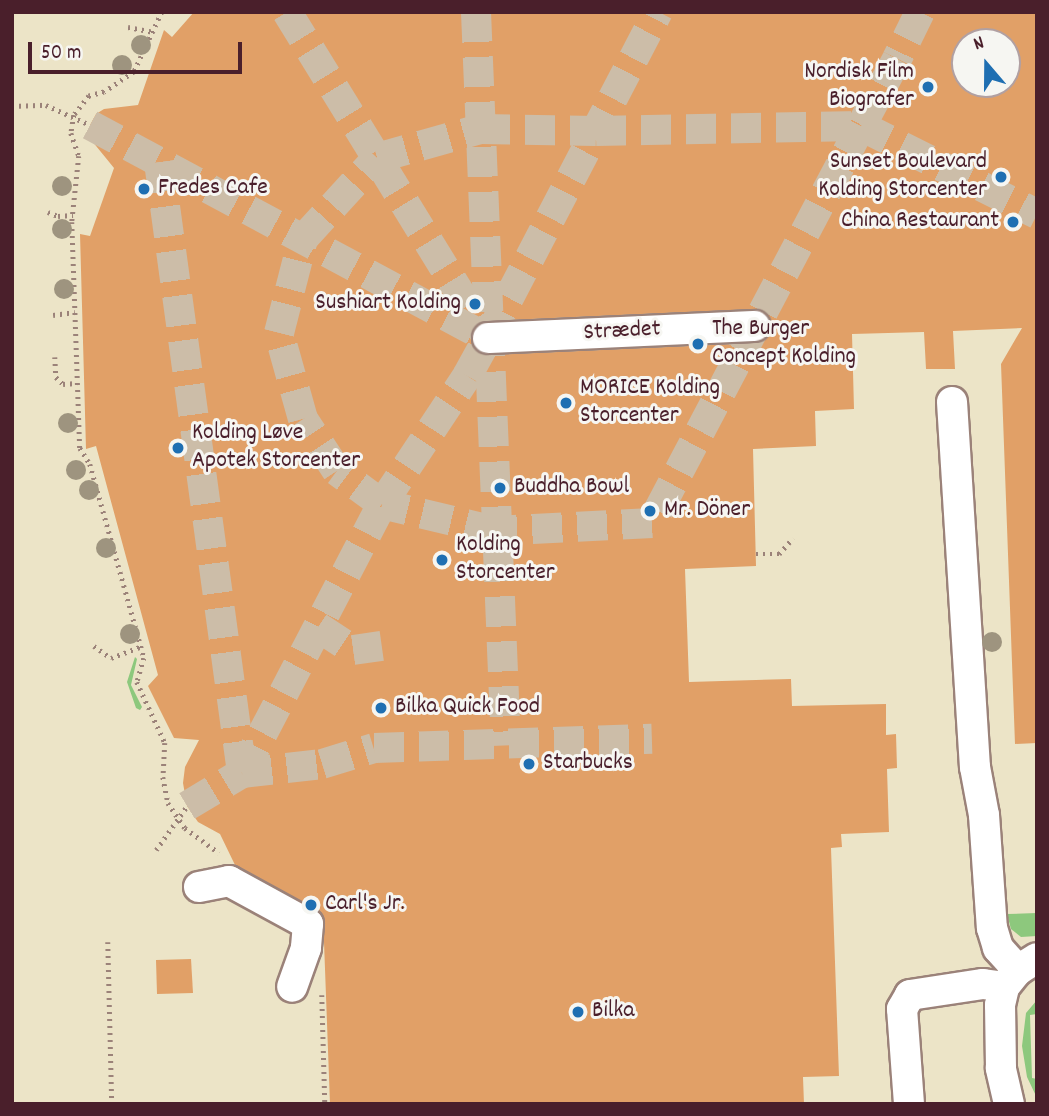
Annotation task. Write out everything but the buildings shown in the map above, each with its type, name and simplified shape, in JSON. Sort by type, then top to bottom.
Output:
[{"type":"street","name":"Strædet","points":[[488,338],[755,326]]},
{"type":"street","points":[[952,402],[975,767],[984,815],[992,928],[998,948],[1020,972]]},
{"type":"street","points":[[200,887],[229,881],[308,924],[306,948],[292,987]]},
{"type":"street","points":[[909,1104],[902,1009],[910,995],[972,985],[1020,972]]},
{"type":"street","points":[[1009,1104],[1001,1069],[998,1034],[1020,972]]},
{"type":"path","points":[[162,12],[134,72],[104,92],[89,96],[74,115],[71,133],[79,156],[73,215],[79,448],[90,464],[144,658],[137,682],[165,743],[163,777],[168,803],[185,828],[219,853],[224,861]]},
{"type":"path","points":[[128,27],[152,32]]},
{"type":"path","points":[[12,106],[46,105],[74,115],[90,125]]},
{"type":"path","points":[[48,212],[58,216],[73,215]]},
{"type":"path","points":[[53,315],[75,312]]},
{"type":"path","points":[[55,357],[56,377],[63,384],[77,383]]},
{"type":"path","points":[[756,554],[779,554],[793,538]]},
{"type":"path","points":[[94,646],[111,658],[140,647]]},
{"type":"path","points":[[156,850],[177,816],[187,806]]},
{"type":"path","points":[[108,942],[113,1104]]},
{"type":"path","points":[[321,984],[325,1104]]},
{"type":"green space","points":[[135,657],[137,659],[131,685],[142,707],[140,710],[136,708],[127,682]]},
{"type":"green space","points":[[1037,913],[1037,936],[1021,937],[1011,929],[1007,914]]},
{"type":"green space","points":[[1037,1000],[1037,1014],[1030,1015],[1032,1078],[1037,1079],[1037,1098],[1027,1077],[1022,1046],[1026,1013]]},
{"type":"tunnel","points":[[287,12],[486,335]]},
{"type":"tunnel","points":[[476,12],[506,745]]},
{"type":"tunnel","points":[[187,806],[242,773],[382,504],[467,376],[488,338],[658,12]]},
{"type":"tunnel","points":[[920,12],[897,59],[861,126],[652,523],[495,531],[382,504],[337,471],[303,419],[279,333],[303,239],[377,158],[480,129],[596,131],[861,126],[1037,214]]},
{"type":"tunnel","points":[[90,125],[488,338]]},
{"type":"tunnel","points":[[159,162],[242,773],[322,764],[374,748],[652,739]]},
{"type":"tunnel","points":[[318,627],[353,650],[382,646]]},
{"type":"place","name":"Nordisk Film Biografer","points":[[928,87]]},
{"type":"place","name":"Sunset Boulevard Kolding Storcenter","points":[[1001,177]]},
{"type":"place","name":"Fredes Cafe","points":[[144,189]]},
{"type":"place","name":"China Restaurant","points":[[1013,222]]},
{"type":"place","name":"Sushiart Kolding","points":[[475,304]]},
{"type":"place","name":"The Burger Concept Kolding","points":[[698,344]]},
{"type":"place","name":"MORICE Kolding Storcenter","points":[[566,403]]},
{"type":"place","name":"Kolding Løve Apotek Storcenter","points":[[178,448]]},
{"type":"place","name":"Buddha Bowl","points":[[500,488]]},
{"type":"place","name":"Mr. Döner","points":[[650,511]]},
{"type":"place","name":"Kolding Storcenter","points":[[442,560]]},
{"type":"place","name":"Bilka Quick Food","points":[[381,708]]},
{"type":"place","name":"Starbucks","points":[[529,764]]},
{"type":"place","name":"Carl's Jr.","points":[[311,905]]},
{"type":"place","name":"Bilka","points":[[578,1012]]}]
